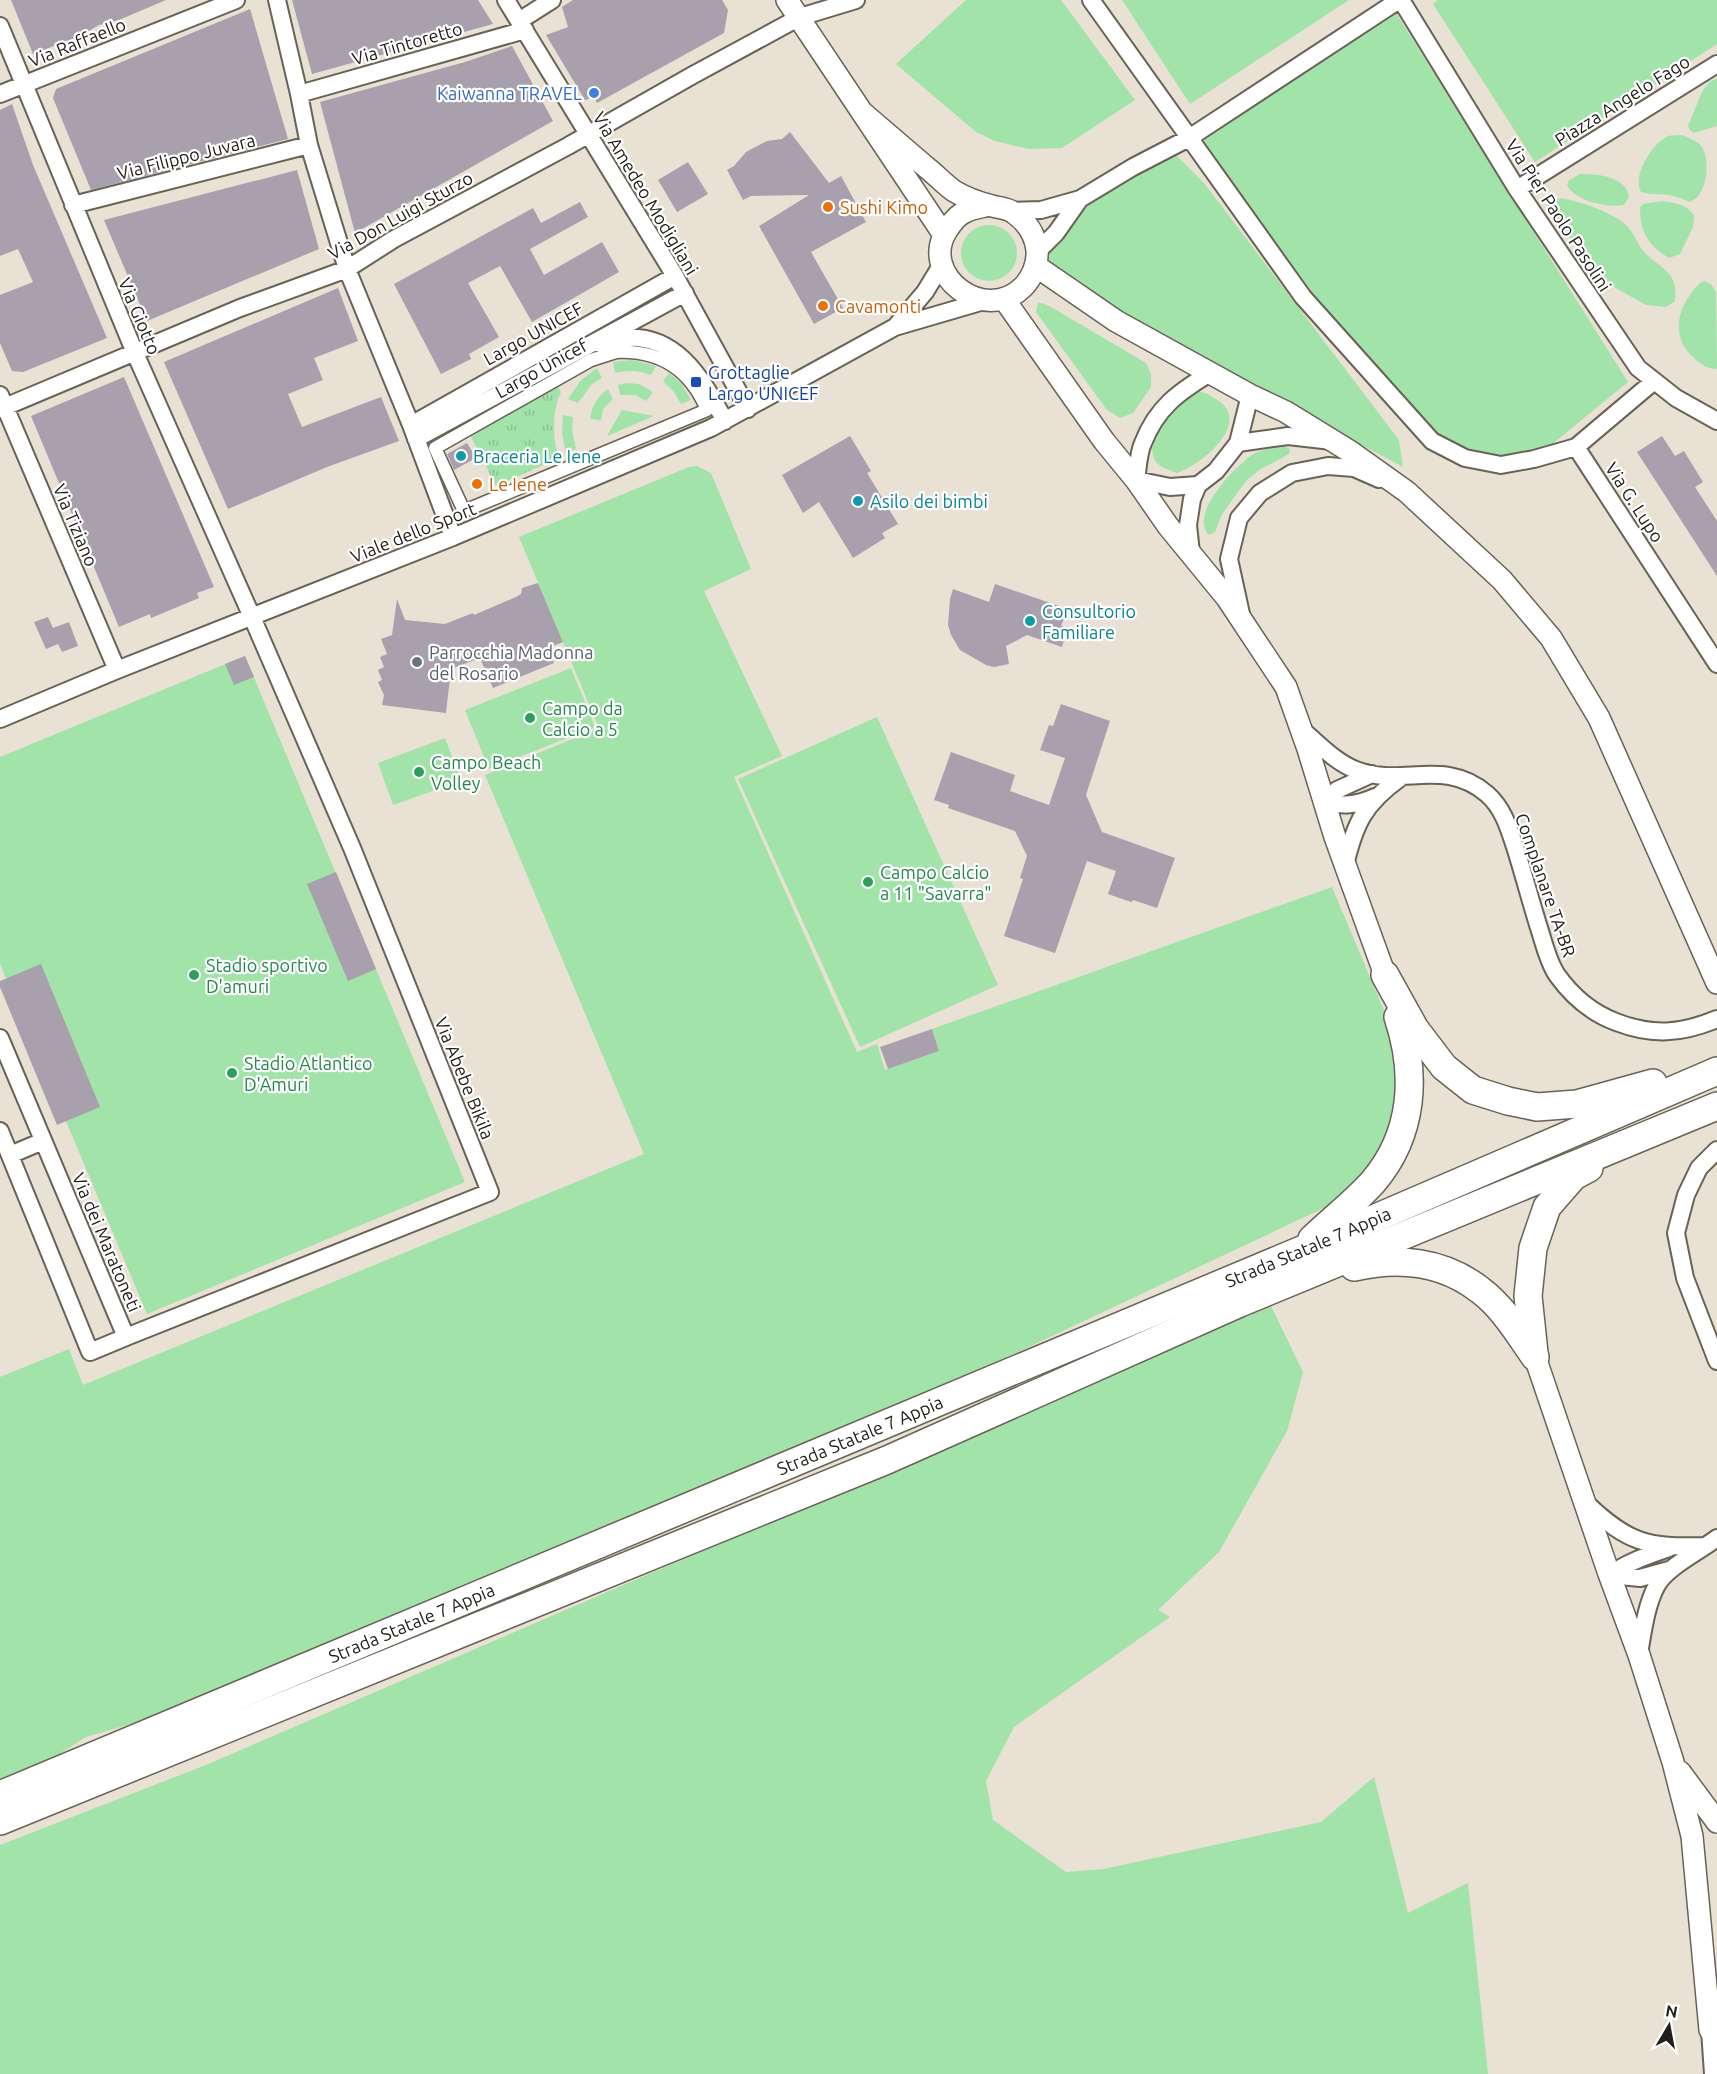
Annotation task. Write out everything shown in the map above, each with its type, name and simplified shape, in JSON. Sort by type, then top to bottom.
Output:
[{"type":"highway","points":[[1385,975],[1415,1029],[1443,1067],[1473,1090],[1508,1101],[1537,1107],[1577,1104],[1649,1084],[1717,1070]]},
{"type":"highway","points":[[1299,1251],[1373,1181],[1395,1147],[1408,1103],[1410,1074],[1406,1041],[1385,975]]},
{"type":"highway","name":"Strada Statale 7 Appia","points":[[0,1795],[1299,1251],[1717,1070]]},
{"type":"highway","name":"Strada Statale 7 Appia","points":[[0,1821],[886,1460],[1240,1303],[1717,1106]]},
{"type":"highway","points":[[1535,1358],[1528,1296],[1533,1248],[1547,1207],[1574,1176],[1612,1155],[1650,1139],[1676,1122]]},
{"type":"highway","points":[[1240,1303],[1284,1293],[1354,1266],[1378,1262],[1420,1262],[1452,1273],[1481,1290],[1511,1323],[1535,1358]]},
{"type":"street","name":"Via Raffaello","points":[[0,94],[236,0]]},
{"type":"street","points":[[277,0],[309,145],[347,269],[453,537]]},
{"type":"street","name":"Via Amedeo Modigliani","points":[[506,0],[675,276],[748,409]]},
{"type":"street","name":"Via Tintoretto","points":[[299,93],[522,26],[552,0]]},
{"type":"street","points":[[788,0],[944,235]]},
{"type":"street","name":"Via Don Luigi Sturzo","points":[[2,404],[135,353],[240,308],[347,269],[394,239],[588,135],[800,17],[856,0]]},
{"type":"street","points":[[1091,0],[1303,297],[1432,441],[1465,458],[1501,465],[1534,459],[1576,447],[1653,382]]},
{"type":"street","name":"Via Pier Paolo Pasolini","points":[[1011,211],[1041,210],[1080,199],[1133,167],[1189,138],[1400,0],[1517,189],[1638,368],[1676,398],[1717,421]]},
{"type":"street","name":"Via Giotto","points":[[0,26],[135,353],[252,617]]},
{"type":"street","name":"Piazza Angelo Fago","points":[[1517,189],[1717,64]]},
{"type":"street","points":[[863,113],[955,192],[1011,211],[1028,225],[1034,236],[1036,259],[1028,281],[1019,291],[994,300],[965,295],[950,281],[942,264],[941,250],[944,235],[954,220],[965,211],[989,205]]},
{"type":"street","name":"Via Filippo Juvara","points":[[73,204],[309,145]]},
{"type":"street","name":"Via Pier Paolo Pasolini","points":[[1036,259],[1080,199]]},
{"type":"street","points":[[1036,259],[1116,321],[1250,395],[1286,412],[1333,441],[1407,492],[1502,580],[1551,638],[1599,718],[1717,983]]},
{"type":"street","name":"Viale dello Sport","points":[[895,327],[925,292],[942,264]]},
{"type":"street","name":"Largo UNICEF","points":[[413,432],[675,276]]},
{"type":"street","name":"Largo UNICEF","points":[[413,432],[584,348],[685,293]]},
{"type":"street","points":[[994,300],[1136,480],[1168,526],[1242,621],[1286,687],[1345,865],[1385,975]]},
{"type":"street","name":"Viale dello Sport","points":[[0,719],[117,670],[453,537],[725,421],[895,327],[994,300]]},
{"type":"street","name":"Largo UNICEF","points":[[584,348],[636,338],[658,342],[680,355],[694,371],[709,391],[725,421]]},
{"type":"street","name":"Largo Unicef","points":[[616,352],[642,353],[666,361],[687,376],[702,398],[707,410],[564,470],[465,512],[435,448],[591,360],[616,352]]},
{"type":"street","points":[[1136,480],[1142,444],[1156,417],[1171,398],[1210,373]]},
{"type":"street","points":[[1191,554],[1188,525],[1192,499],[1198,485],[1216,471],[1238,443],[1250,395]]},
{"type":"street","name":"Via Tiziano","points":[[2,404],[117,670]]},
{"type":"street","points":[[1238,443],[1288,436],[1333,441]]},
{"type":"street","name":"Via G. Lupo","points":[[1576,447],[1717,664]]},
{"type":"street","points":[[1242,621],[1229,559],[1239,518],[1260,493],[1293,473],[1328,466],[1354,468],[1407,492]]},
{"type":"street","points":[[1136,480],[1170,487],[1198,485]]},
{"type":"street","name":"Via Abebe Bikila","points":[[126,1337],[490,1192],[352,848],[252,617]]},
{"type":"street","name":"Complanare TA-BR","points":[[1302,730],[1340,762],[1357,771],[1400,778],[1424,774],[1449,776],[1468,782],[1488,795],[1506,818],[1545,947],[1556,973],[1598,1016],[1634,1029],[1664,1032],[1694,1028],[1717,1019]]},
{"type":"street","points":[[1324,801],[1337,790],[1372,774]]},
{"type":"street","points":[[1324,801],[1337,805],[1351,805],[1375,797],[1400,778]]},
{"type":"street","points":[[1345,865],[1358,824],[1375,797]]},
{"type":"street","name":"Via dei Maratoneti","points":[[0,1038],[126,1337],[90,1352],[0,1131]]},
{"type":"street","points":[[10,1155],[43,1141]]},
{"type":"street","points":[[1717,1149],[1699,1168],[1686,1195],[1676,1233],[1685,1278],[1717,1361]]},
{"type":"street","points":[[1535,1358],[1639,1655],[1673,1762],[1692,1836],[1713,2035],[1713,2074]]},
{"type":"street","points":[[1584,1502],[1609,1525],[1637,1541],[1673,1547]]},
{"type":"street","points":[[1610,1575],[1639,1559],[1673,1547],[1712,1542]]},
{"type":"street","points":[[1639,1655],[1645,1621],[1658,1584],[1673,1568],[1712,1542]]},
{"type":"street","points":[[1610,1575],[1640,1578],[1673,1568]]},
{"type":"street","points":[[1673,1762],[1717,1822]]},
{"type":"street","points":[[1698,1890],[1717,1922]]},
{"type":"green space","points":[[966,0],[1061,0],[1135,100],[1062,148],[1029,149],[995,141],[976,132],[896,64]]},
{"type":"green space","points":[[1122,0],[1349,0],[1190,104]]},
{"type":"green space","points":[[1438,0],[1717,0],[1717,44],[1535,162],[1433,4]]},
{"type":"green space","points":[[1391,5],[1628,382],[1534,459],[1501,465],[1432,441],[1303,297],[1189,138]]},
{"type":"green space","points":[[1717,79],[1717,126],[1694,133],[1688,126],[1702,92],[1710,81]]},
{"type":"green space","points":[[1682,135],[1698,143],[1705,153],[1706,178],[1700,193],[1689,202],[1676,196],[1641,192],[1639,177],[1650,153],[1668,136]]},
{"type":"green space","points":[[1177,156],[1204,183],[1399,440],[1403,467],[1067,287],[1037,252],[1080,199],[1133,167]]},
{"type":"green space","points":[[1580,174],[1617,180],[1627,190],[1629,197],[1624,205],[1617,206],[1584,199],[1571,191],[1567,185],[1569,180]]},
{"type":"green space","points":[[1561,198],[1596,208],[1622,222],[1643,251],[1672,278],[1675,301],[1666,307],[1646,305],[1614,287],[1550,216],[1549,206],[1552,201]]},
{"type":"green space","points":[[1662,201],[1676,203],[1688,209],[1694,216],[1693,227],[1680,254],[1669,258],[1651,243],[1644,231],[1640,216],[1640,207],[1643,204]]},
{"type":"green space","points":[[983,225],[995,225],[1005,229],[1013,237],[1017,253],[1013,269],[1005,277],[995,281],[983,281],[973,277],[965,269],[961,259],[961,247],[965,237],[973,229]]},
{"type":"green space","points":[[1704,281],[1711,284],[1716,292],[1717,369],[1698,362],[1687,351],[1680,337],[1679,321],[1684,306],[1695,288]]},
{"type":"green space","points":[[1038,303],[1051,307],[1146,363],[1151,374],[1151,387],[1133,413],[1120,418],[1107,410],[1036,312]]},
{"type":"green space","points":[[632,360],[656,366],[651,375],[633,371],[615,373],[613,362]]},
{"type":"green space","points":[[597,368],[602,378],[592,384],[578,403],[568,399],[581,380]]},
{"type":"green space","points":[[669,373],[681,383],[691,400],[681,404],[674,392],[663,381]]},
{"type":"green space","points":[[639,384],[653,392],[646,401],[635,395],[620,395],[618,385]]},
{"type":"green space","points":[[557,385],[561,392],[556,407],[554,434],[559,458],[496,486],[469,433]]},
{"type":"green space","points":[[608,389],[613,399],[603,409],[601,420],[590,419],[596,402]]},
{"type":"green space","points":[[1194,392],[1205,393],[1226,408],[1229,419],[1227,430],[1210,452],[1177,473],[1156,462],[1152,453],[1153,444],[1163,424]]},
{"type":"green space","points":[[622,410],[654,416],[607,436]]},
{"type":"green space","points":[[563,415],[573,417],[572,431],[576,449],[566,453],[562,434]]},
{"type":"green space","points":[[1285,446],[1290,449],[1289,454],[1259,470],[1246,481],[1222,514],[1215,532],[1209,535],[1204,526],[1204,516],[1215,493],[1224,482],[1253,454]]},
{"type":"green space","points":[[697,466],[711,473],[751,569],[704,591],[782,756],[734,777],[857,1052],[877,1044],[885,1070],[939,1051],[932,1029],[1332,887],[1401,1051],[1392,1137],[1345,1198],[944,1387],[192,1706],[86,1737],[37,1768],[0,1783],[0,1377],[69,1349],[83,1385],[644,1154],[485,775],[599,728],[519,537],[689,467]]},
{"type":"green space","name":"Stadio Atlantico D'Amuri","points":[[245,656],[465,1182],[147,1314],[0,964],[0,757]]},
{"type":"green space","name":"Campo da Calcio a 5","points":[[571,668],[595,727],[489,769],[465,710]]},
{"type":"green space","name":"Campo Calcio a 11 \"Savarra\"","points":[[877,717],[998,985],[860,1047],[738,779]]},
{"type":"green space","name":"Campo Beach Volley","points":[[445,738],[461,781],[393,805],[378,763]]},
{"type":"green space","points":[[1271,1306],[1303,1372],[1287,1431],[1219,1552],[1158,1610],[1170,1617],[1014,1727],[986,1781],[993,1820],[1066,1872],[1104,1869],[1321,1822],[1374,1777],[1408,1913],[1468,1883],[1488,2074],[0,2074],[0,1845],[206,1765]]},
{"type":"building","points":[[11,0],[166,0],[119,20],[99,25],[80,36],[33,54]]},
{"type":"building","points":[[292,0],[478,0],[493,24],[312,74]]},
{"type":"building","points":[[573,0],[722,0],[728,10],[724,33],[597,103],[594,97],[585,100],[546,35],[568,27],[562,7]]},
{"type":"building","points":[[250,9],[288,139],[91,190],[53,98],[56,89]]},
{"type":"building","points":[[512,46],[553,121],[355,233],[320,102],[465,62]]},
{"type":"building","points":[[12,104],[33,165],[107,338],[23,372],[12,371],[0,343],[0,295],[33,282],[18,249],[0,256],[0,110]]},
{"type":"building","points":[[790,132],[829,183],[841,176],[866,222],[811,252],[843,308],[814,324],[759,226],[809,195],[751,196],[743,200],[727,170],[734,166],[746,152],[767,141],[782,139]]},
{"type":"building","points":[[688,162],[708,194],[677,212],[658,180]]},
{"type":"building","points":[[297,170],[319,249],[147,321],[104,220]]},
{"type":"building","points":[[580,202],[588,217],[530,249],[544,275],[602,242],[619,272],[532,322],[500,266],[468,283],[499,337],[469,354],[471,359],[441,374],[394,284],[533,208],[541,223]]},
{"type":"building","points":[[338,288],[358,341],[314,358],[323,380],[288,394],[302,427],[381,397],[399,441],[327,467],[228,509],[164,362]]},
{"type":"building","points":[[124,377],[214,587],[197,593],[199,598],[151,618],[150,614],[119,627],[31,416]]},
{"type":"building","name":"Asilo dei bimbi","points":[[850,436],[871,471],[867,473],[898,524],[882,533],[885,538],[853,558],[819,502],[803,513],[782,475]]},
{"type":"building","points":[[1662,436],[1675,456],[1684,451],[1703,482],[1695,487],[1717,521],[1717,576],[1637,452]]},
{"type":"building","name":"Braceria Le Iene","points":[[467,443],[476,458],[454,470],[447,454]]},
{"type":"building","points":[[538,583],[563,642],[548,648],[554,663],[493,688],[480,658],[451,669],[446,713],[382,705],[384,695],[378,682],[382,680],[378,670],[384,667],[380,657],[387,654],[381,639],[392,635],[397,599],[405,620],[445,624],[473,613],[474,615],[516,597],[521,594],[522,588]]},
{"type":"building","name":"Consultorio Familiare","points":[[995,584],[1068,609],[1061,626],[1068,628],[1062,647],[1027,635],[1006,646],[1009,664],[994,667],[960,650],[948,625],[953,589],[989,602]]},
{"type":"building","points":[[48,617],[53,628],[69,622],[78,646],[62,652],[58,644],[46,649],[34,622]]},
{"type":"building","points":[[245,656],[254,677],[234,685],[225,664]]},
{"type":"building","points":[[1061,704],[1110,721],[1086,795],[1102,832],[1175,858],[1157,908],[1108,894],[1116,871],[1087,861],[1055,953],[1004,936],[1023,879],[1020,878],[1027,856],[1015,831],[948,808],[949,805],[934,800],[951,752],[1015,775],[1010,791],[1049,805],[1065,758],[1040,750],[1049,725],[1053,726]]},
{"type":"building","points":[[336,872],[376,969],[348,981],[307,884]]},
{"type":"building","points":[[41,964],[100,1107],[57,1125],[0,987],[0,981]]},
{"type":"building","points":[[932,1029],[939,1051],[888,1069],[880,1047]]},
{"type":"place","name":"Kaiwanna TRAVEL","points":[[594,93]]},
{"type":"place","name":"Sushi Kimo","points":[[828,207]]},
{"type":"place","name":"Cavamonti","points":[[823,306]]},
{"type":"place","name":"Grottaglie Largo UNICEF","points":[[696,382]]},
{"type":"place","name":"Braceria Le Iene","points":[[461,456]]},
{"type":"place","name":"Le Iene","points":[[477,484]]},
{"type":"place","name":"Asilo dei bimbi","points":[[858,501]]},
{"type":"place","name":"Consultorio Familiare","points":[[1030,621]]},
{"type":"place","name":"Parrocchia Madonna del Rosario","points":[[417,662]]},
{"type":"place","name":"Campo da Calcio a 5","points":[[530,718]]},
{"type":"place","name":"Campo Beach Volley","points":[[419,772]]},
{"type":"place","name":"Campo Calcio a 11 \"Savarra\"","points":[[868,882]]},
{"type":"place","name":"Stadio sportivo D'amuri","points":[[194,975]]},
{"type":"place","name":"Stadio Atlantico D'Amuri","points":[[232,1073]]}]
